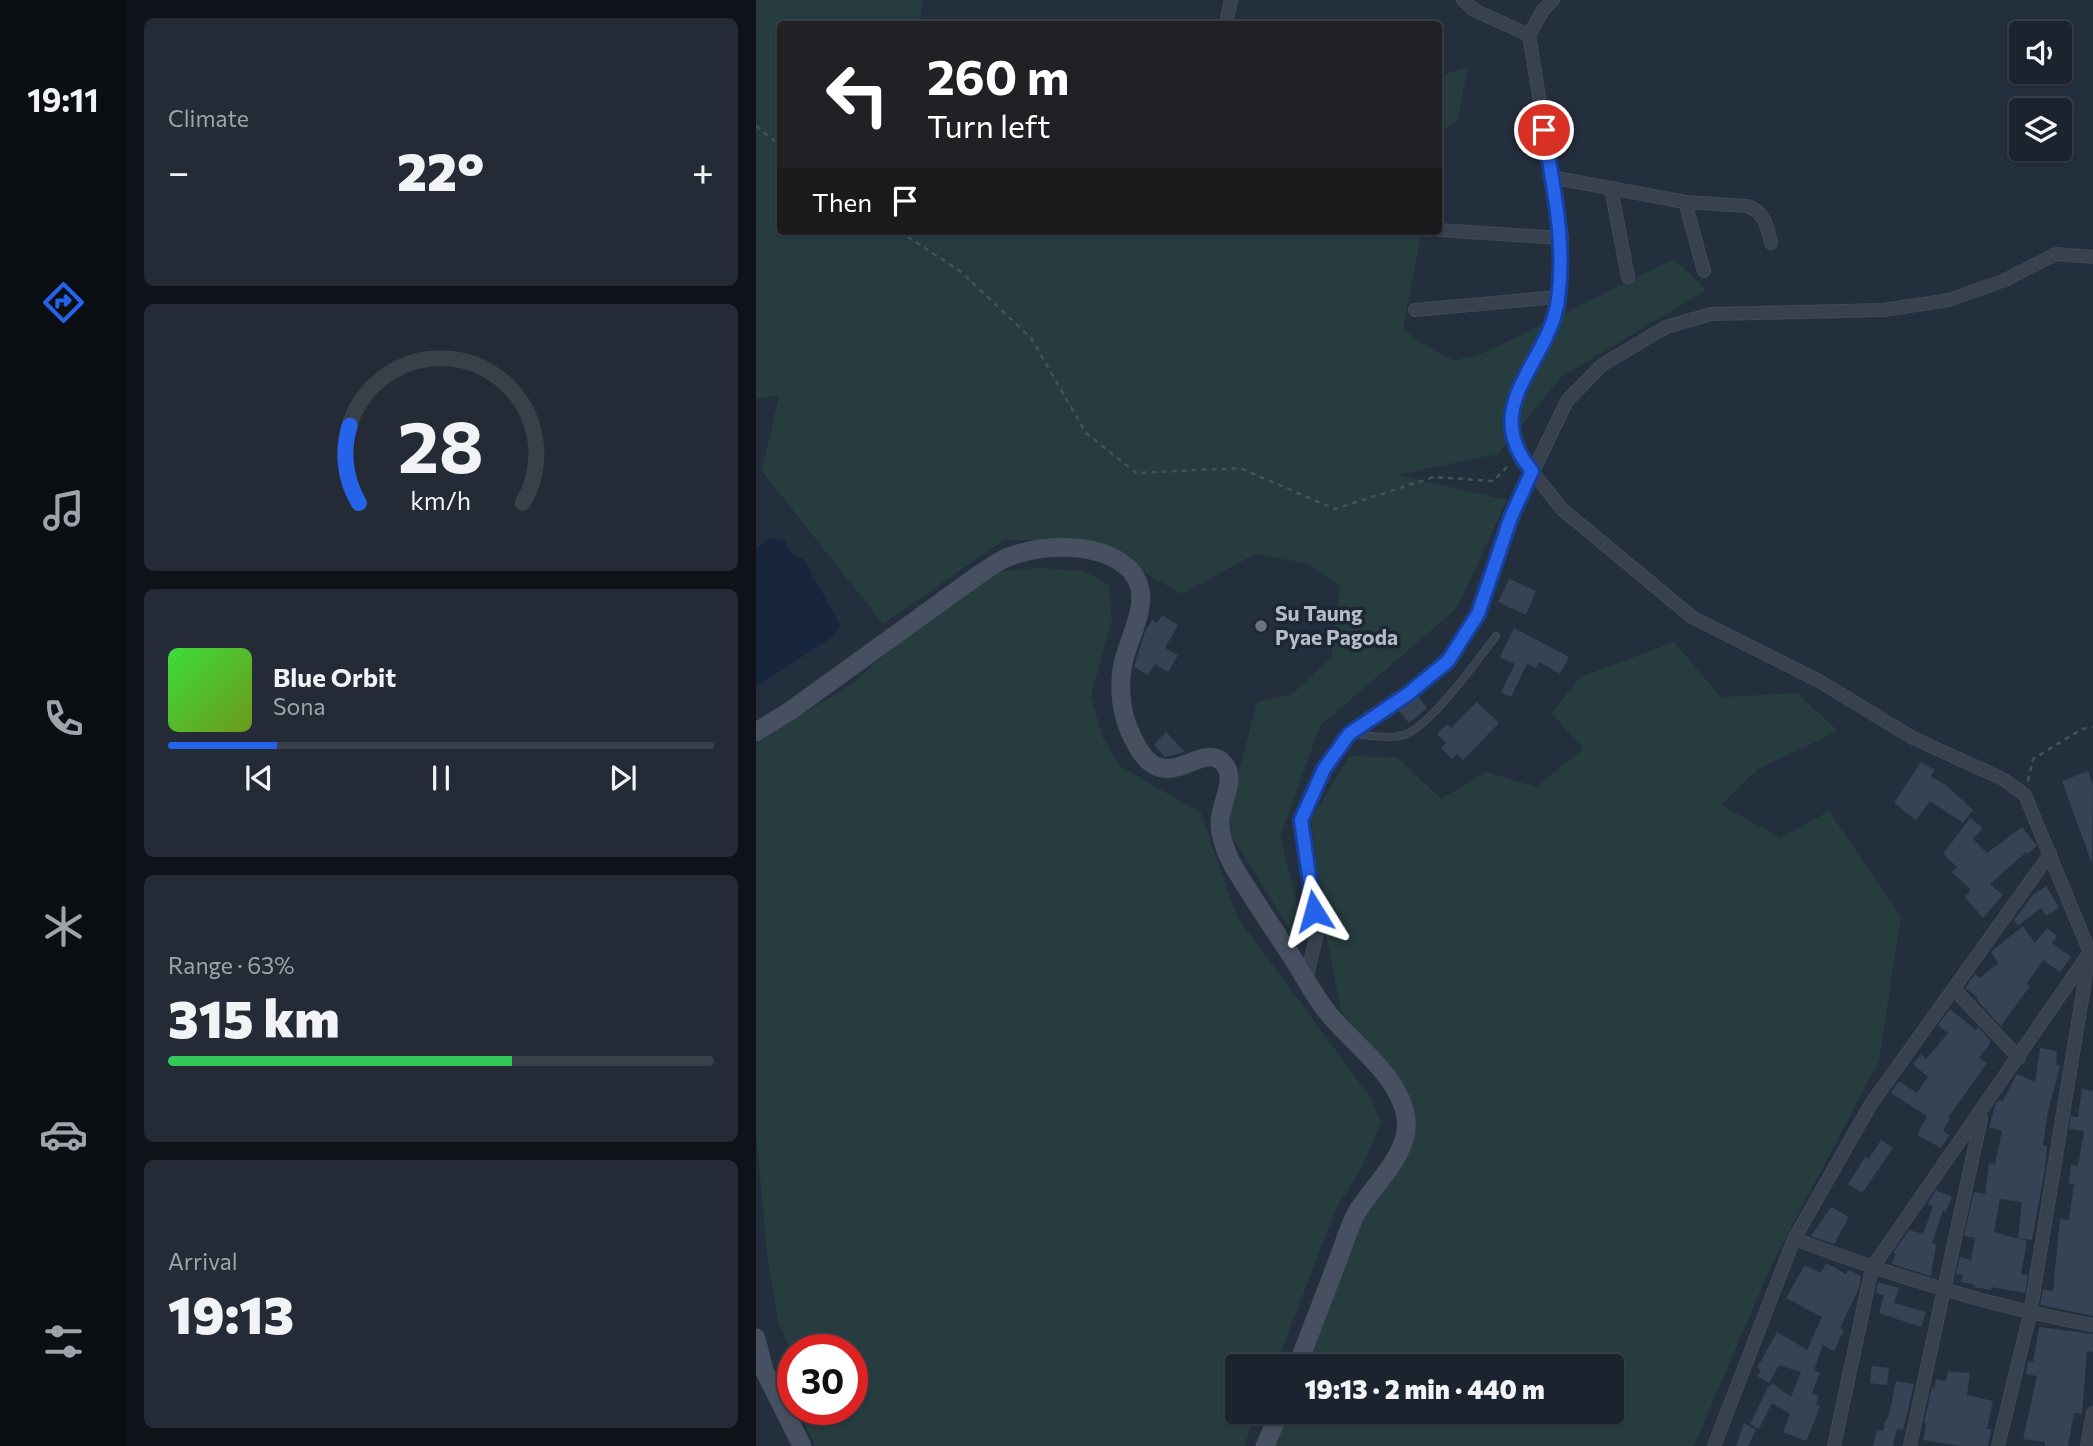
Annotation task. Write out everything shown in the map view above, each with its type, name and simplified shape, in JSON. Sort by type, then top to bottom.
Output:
[{"type":"main road","points":[[756,732],[800,704],[977,576],[1009,557],[1037,549],[1066,547],[1112,558],[1131,572],[1139,587],[1142,603],[1122,667],[1120,695],[1124,720],[1141,753],[1153,763],[1166,769],[1180,769],[1199,758],[1210,756],[1220,760],[1228,769],[1229,778],[1219,823],[1233,865],[1327,1012],[1384,1075],[1400,1098],[1406,1119],[1404,1140],[1395,1159],[1355,1216],[1302,1354]]},
{"type":"main road","points":[[756,1338],[764,1370],[802,1446]]},
{"type":"main road","points":[[1265,1446],[1275,1424]]},
{"type":"street","points":[[1227,18],[1231,0]]},
{"type":"street","points":[[1463,0],[1474,10],[1529,35]]},
{"type":"street","points":[[1553,0],[1543,10],[1529,35],[1562,238],[1558,297],[1541,349],[1512,404],[1511,418],[1519,455],[1562,509],[1692,617],[1819,681],[1913,738],[2003,779],[2025,795],[2092,956],[2030,1314],[1998,1446]]},
{"type":"street","points":[[1551,177],[1685,202],[1756,209],[1765,219],[1771,243]]},
{"type":"street","points":[[1611,188],[1628,277]]},
{"type":"street","points":[[1685,202],[1704,271]]},
{"type":"street","points":[[1442,230],[1562,238]]},
{"type":"street","points":[[1306,979],[1317,934],[1301,820],[1324,769],[1349,734],[1408,694],[1448,661],[1478,614],[1511,517],[1567,401],[1602,365],[1666,327],[1711,314],[1884,310],[1949,300],[2005,280],[2056,254],[2093,257]]},
{"type":"street","points":[[1415,310],[1558,297]]},
{"type":"street","points":[[1714,1446],[1794,1239],[1871,1104],[2050,854]]},
{"type":"street","points":[[1834,1446],[1872,1268],[2092,956]]},
{"type":"street","points":[[1955,990],[2019,1058]]},
{"type":"street","points":[[1910,1446],[1982,1112]]},
{"type":"street","points":[[1794,1239],[1872,1268],[2030,1314],[2093,1325]]},
{"type":"street","points":[[2087,1446],[2093,1413]]},
{"type":"lane","points":[[1349,734],[1399,737],[1413,732],[1454,689],[1496,636]]},
{"type":"path","points":[[756,126],[777,143]]},
{"type":"path","points":[[905,235],[960,271],[1031,338],[1086,433],[1136,473],[1240,468],[1335,509],[1434,477],[1493,481],[1519,455]]},
{"type":"path","points":[[2025,795],[2034,759],[2082,729],[2093,727]]},
{"type":"green space","points":[[756,0],[923,0],[920,21],[777,21],[777,235],[1421,235],[1403,328],[1417,340],[1454,361],[1484,353],[1674,259],[1706,290],[1561,377],[1498,454],[1397,475],[1507,500],[1457,608],[1320,726],[1280,837],[1304,932],[1292,933],[1225,825],[1257,702],[1292,694],[1331,658],[1340,586],[1308,564],[1255,554],[1182,594],[1086,540],[1004,540],[883,624],[762,471],[779,395],[756,399]]},
{"type":"green space","points":[[1468,67],[1458,119],[1442,131],[1442,75]]},
{"type":"green space","points":[[1040,568],[1084,571],[1109,585],[1112,619],[1091,696],[1103,738],[1120,766],[1201,813],[1237,917],[1371,1098],[1381,1122],[1362,1167],[1336,1209],[1280,1354],[1225,1354],[1225,1424],[1252,1424],[1244,1446],[815,1446],[805,1425],[868,1425],[868,1334],[784,1334],[778,1321],[767,1254],[756,1129],[756,743],[852,684],[920,623],[1002,571]]},
{"type":"green space","points":[[1674,642],[1721,697],[1797,693],[1838,731],[1758,769],[1721,805],[1781,838],[1829,811],[1901,917],[1879,1061],[1772,1264],[1694,1446],[1271,1446],[1279,1424],[1624,1424],[1624,1354],[1307,1354],[1369,1201],[1404,1164],[1413,1106],[1341,1011],[1325,930],[1311,819],[1349,756],[1397,757],[1441,799],[1486,772],[1536,787],[1583,749],[1552,713],[1580,677]]},
{"type":"water","points":[[771,538],[784,540],[793,556],[804,559],[840,625],[834,636],[756,687],[756,548]]},
{"type":"building","points":[[1509,579],[1536,591],[1526,615],[1498,602]]},
{"type":"building","points":[[1162,615],[1178,625],[1165,648],[1178,655],[1168,672],[1155,664],[1148,675],[1134,667],[1145,632],[1152,620],[1157,623]]},
{"type":"building","points":[[1514,628],[1569,657],[1560,674],[1539,662],[1536,668],[1527,664],[1511,697],[1501,692],[1515,664],[1500,657]]},
{"type":"building","points":[[1418,697],[1427,708],[1409,723],[1399,711]]},
{"type":"building","points":[[1477,702],[1499,723],[1463,760],[1457,754],[1452,759],[1441,748],[1446,743],[1437,734],[1447,724],[1451,728]]},
{"type":"building","points":[[1166,732],[1185,752],[1165,757],[1154,745]]},
{"type":"building","points":[[1921,762],[1935,770],[1931,776],[1947,786],[1973,810],[1963,823],[1930,801],[1916,820],[1894,803]]},
{"type":"building","points":[[2088,771],[2093,785],[2092,864],[2062,781]]},
{"type":"building","points":[[1970,818],[1983,828],[1973,839],[1987,853],[2022,827],[2037,846],[2027,854],[2026,852],[1990,884],[2003,895],[1983,918],[1965,897],[1971,890],[1952,872],[1957,867],[1943,854]]},
{"type":"building","points":[[2046,886],[2059,908],[2046,916],[2041,908],[2018,926],[2014,920],[2033,895]]},
{"type":"building","points":[[2023,926],[2035,943],[2047,928],[2057,936],[2052,943],[2071,957],[2060,972],[2043,960],[2027,983],[2030,986],[2001,1026],[1978,998],[1965,988],[1975,974],[1980,978],[1998,963],[1991,952]]},
{"type":"building","points":[[1950,1009],[1976,1030],[1978,1027],[1990,1040],[1990,1044],[1979,1058],[1987,1063],[1948,1118],[1950,1119],[1943,1131],[1949,1135],[1941,1148],[1917,1135],[1927,1116],[1891,1093],[1899,1081],[1917,1093],[1928,1077],[1913,1064],[1921,1054],[1926,1059],[1948,1033],[1938,1025]]},
{"type":"building","points":[[2040,1048],[2057,1051],[2056,1065],[2060,1066],[2048,1111],[2043,1145],[2047,1146],[2045,1169],[2032,1240],[2018,1238],[2022,1202],[2000,1199],[1994,1232],[2027,1241],[2021,1274],[2028,1275],[2025,1293],[1974,1287],[1975,1285],[1961,1282],[1963,1275],[1956,1274],[1960,1257],[1971,1260],[1975,1238],[1964,1236],[1974,1192],[1985,1194],[1989,1163],[1995,1164],[2002,1131],[1989,1127],[1996,1103],[2003,1101],[2017,1074],[2035,1082]]},
{"type":"building","points":[[2082,1089],[2093,1091],[2093,1316],[2040,1305],[2043,1289],[2053,1291],[2060,1219],[2069,1220],[2074,1184],[2069,1184],[2071,1165],[2078,1166],[2084,1131],[2069,1129],[2071,1116],[2078,1117]]},
{"type":"building","points":[[1881,1140],[1893,1148],[1862,1193],[1848,1184],[1865,1157],[1869,1159]]},
{"type":"building","points":[[1936,1190],[1952,1197],[1945,1212],[1943,1210],[1932,1243],[1936,1244],[1931,1276],[1892,1264],[1896,1253],[1893,1253],[1909,1230],[1923,1234],[1933,1206],[1928,1204]]},
{"type":"building","points":[[1831,1207],[1849,1217],[1834,1244],[1811,1236]]},
{"type":"building","points":[[1826,1263],[1846,1274],[1848,1270],[1861,1276],[1859,1288],[1840,1328],[1844,1330],[1834,1351],[1823,1345],[1814,1370],[1820,1373],[1812,1393],[1819,1396],[1816,1404],[1820,1406],[1806,1441],[1783,1432],[1790,1414],[1772,1403],[1759,1429],[1750,1424],[1768,1387],[1773,1384],[1791,1397],[1801,1372],[1779,1365],[1769,1383],[1757,1376],[1761,1370],[1757,1368],[1777,1332],[1807,1350],[1822,1317],[1786,1298],[1805,1265],[1821,1273]]},
{"type":"building","points":[[1878,1282],[1899,1288],[1894,1303],[1926,1312],[1921,1327],[1879,1313],[1884,1295],[1876,1293]]},
{"type":"building","points":[[2039,1327],[2093,1334],[2093,1352],[2087,1351],[2082,1414],[2074,1413],[2068,1446],[2045,1446],[2045,1442],[2023,1439],[2037,1376],[2026,1374],[2028,1361],[2033,1362]]},
{"type":"building","points":[[1872,1366],[1889,1368],[1887,1385],[1870,1383]]},
{"type":"building","points":[[1948,1371],[1970,1373],[1967,1395],[1993,1401],[1987,1429],[1991,1429],[1988,1446],[1960,1446],[1923,1440],[1932,1387],[1934,1388],[1936,1379],[1946,1381]]},
{"type":"building","points":[[1896,1381],[1914,1384],[1903,1430],[1897,1429],[1893,1446],[1873,1446],[1877,1430],[1883,1431],[1886,1418],[1888,1419]]},
{"type":"building","points":[[1744,1423],[1756,1430],[1748,1446],[1736,1446]]},
{"type":"place","name":"Su Taung Pyae Pagoda","points":[[1261,626]]},
{"type":"route","points":[[1314,911],[1301,820],[1324,769],[1349,734],[1408,694],[1448,661],[1478,614],[1511,517],[1532,471],[1519,455],[1511,418],[1512,404],[1541,349],[1558,302],[1562,238],[1544,130]]}]
